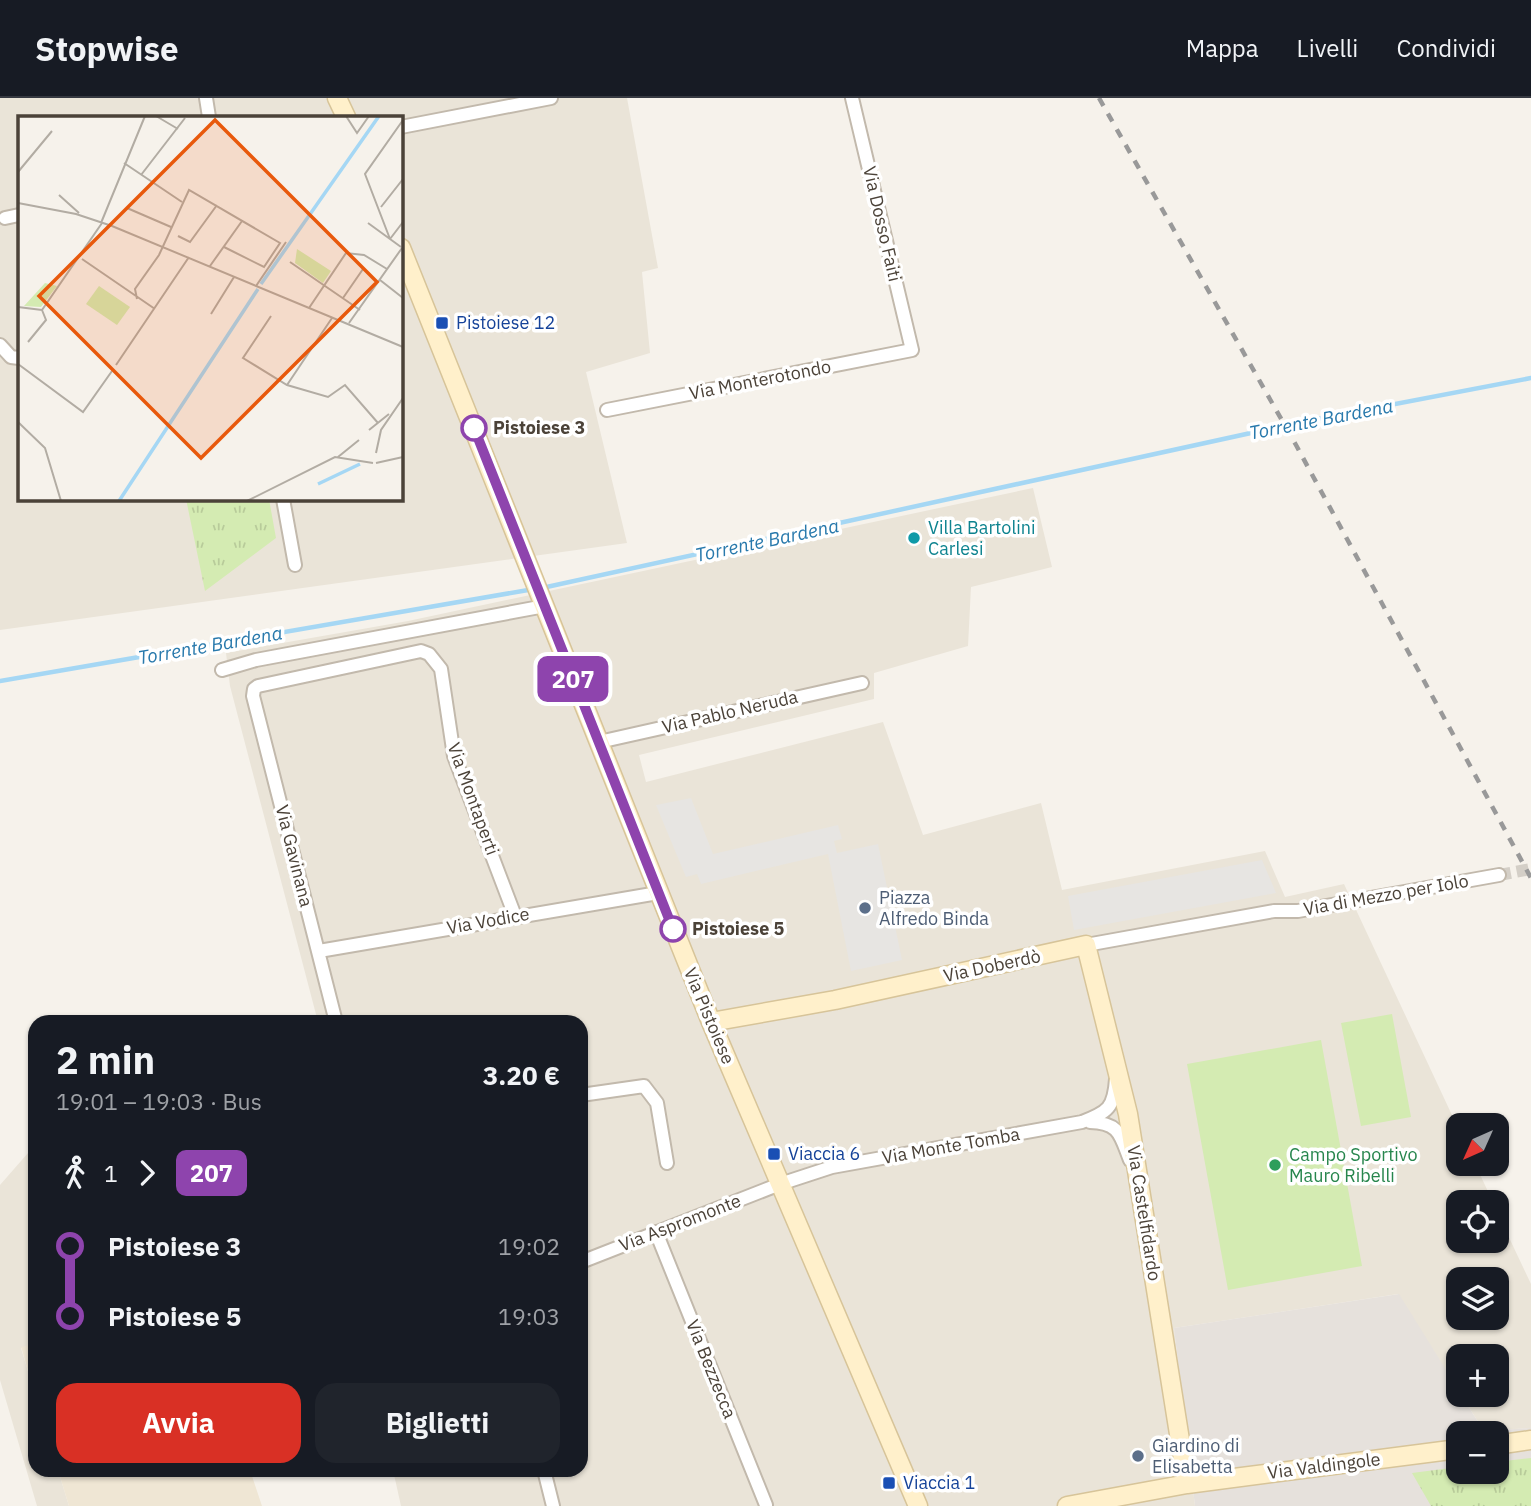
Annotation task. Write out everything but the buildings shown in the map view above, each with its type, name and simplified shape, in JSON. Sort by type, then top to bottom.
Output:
[{"type":"main road","points":[[337,98],[346,116]]},
{"type":"main road","name":"Via Pistoiese","points":[[402,254],[407,282],[529,566],[711,1022],[918,1506]]},
{"type":"main road","name":"Via Doberdò","points":[[711,1022],[835,1000],[1086,945]]},
{"type":"main road","name":"Via Castelfidardo","points":[[1086,945],[1128,1114],[1187,1484]]},
{"type":"main road","points":[[1509,1443],[1531,1440]]},
{"type":"main road","name":"Via Valdingole","points":[[1067,1506],[1187,1484],[1446,1452]]},
{"type":"street","points":[[206,98],[209,116]]},
{"type":"street","points":[[402,127],[551,98]]},
{"type":"street","name":"Via Dosso Faiti","points":[[852,98],[912,349]]},
{"type":"street","points":[[5,218],[18,215]]},
{"type":"street","points":[[0,345],[10,357],[18,358]]},
{"type":"street","name":"Via Monterotondo","points":[[607,410],[912,349]]},
{"type":"street","points":[[283,500],[295,565]]},
{"type":"street","points":[[222,670],[256,660],[542,601]]},
{"type":"street","name":"Via Montaperti","points":[[254,690],[258,686],[421,651],[429,654],[441,669],[454,756],[516,916]]},
{"type":"street","name":"Via Pablo Neruda","points":[[598,742],[862,683]]},
{"type":"street","name":"Via Gavinana","points":[[254,690],[253,696],[334,1015]]},
{"type":"street","name":"Via di Mezzo per Iolo","points":[[1274,911],[1298,911],[1499,875]]},
{"type":"street","name":"Via Vodice","points":[[319,951],[658,893]]},
{"type":"street","name":"Via Doberdò","points":[[1086,945],[1274,911]]},
{"type":"street","name":"Via Monte Tomba","points":[[780,1184],[832,1167],[1082,1122],[1102,1115],[1109,1108],[1113,1101],[1117,1070]]},
{"type":"street","points":[[588,1094],[644,1086],[657,1103],[667,1163]]},
{"type":"street","name":"Via Monte Tomba","points":[[1082,1122],[1108,1124],[1117,1130],[1139,1183]]},
{"type":"street","name":"Via Aspromonte","points":[[588,1259],[780,1184]]},
{"type":"street","name":"Via Bezzecca","points":[[656,1232],[766,1505]]},
{"type":"street","points":[[546,1477],[553,1506]]},
{"type":"shaded area","points":[[0,98],[627,98],[658,268],[642,272],[650,353],[586,372],[627,543],[0,630]]},
{"type":"shaded area","points":[[1033,488],[1052,567],[971,587],[968,646],[874,673],[874,699],[639,755],[646,782],[883,722],[923,835],[1041,803],[1062,890],[1265,851],[1285,897],[1344,884],[1451,1113],[1446,1113],[1446,1176],[1481,1176],[1487,1190],[1446,1190],[1446,1253],[1509,1253],[1509,1237],[1531,1284],[1531,1428],[1509,1429],[1509,1421],[1478,1421],[1469,1407],[1509,1407],[1509,1344],[1446,1344],[1446,1371],[1398,1294],[1174,1328],[1195,1506],[401,1506],[395,1477],[588,1477],[588,1015],[316,1015],[230,686],[226,653],[408,621]]},
{"type":"shaded area","points":[[691,798],[713,854],[838,825],[842,839],[834,841],[837,853],[878,844],[902,960],[851,971],[828,854],[701,884],[697,874],[686,877],[656,805]]},
{"type":"shaded area","points":[[1262,860],[1276,893],[1074,930],[1068,896]]},
{"type":"shaded area","points":[[28,1153],[28,1346],[21,1348],[28,1372],[28,1475],[0,1380],[0,1185]]},
{"type":"shaded area","points":[[1399,1294],[1446,1370],[1446,1407],[1469,1407],[1478,1421],[1446,1421],[1446,1484],[1509,1484],[1509,1429],[1531,1428],[1531,1506],[1195,1506],[1174,1328]]},
{"type":"shaded area","points":[[28,1346],[28,1371],[21,1347]]},
{"type":"shaded area","points":[[28,1477],[60,1477],[69,1506],[37,1506]]},
{"type":"shaded area","points":[[60,1477],[252,1477],[262,1506],[69,1506]]},
{"type":"green space","points":[[186,500],[269,500],[276,538],[205,591]]},
{"type":"green space","points":[[1392,1014],[1411,1117],[1361,1126],[1341,1023]]},
{"type":"green space","name":"Campo Sportivo Mauro Ribelli","points":[[1321,1040],[1362,1266],[1228,1290],[1187,1064]]},
{"type":"green space","points":[[1531,1458],[1531,1506],[1431,1506],[1412,1473],[1446,1469],[1446,1484],[1509,1484],[1509,1461]]},
{"type":"waterway","name":"Torrente Bardena","points":[[542,588],[1301,422],[1531,378]]},
{"type":"waterway","name":"Torrente Bardena","points":[[0,681],[534,589]]},
{"type":"tunnel","points":[[1499,875],[1531,869]]},
{"type":"railway","points":[[1099,98],[1296,445],[1531,878]]},
{"type":"bus line","name":"207","points":[[474,428],[673,929]]},
{"type":"place","name":"Pistoiese 12","points":[[442,323]]},
{"type":"place","name":"Pistoiese 3","points":[[474,428]]},
{"type":"place","name":"Villa Bartolini Carlesi","points":[[914,538]]},
{"type":"place","name":"Piazza Alfredo Binda","points":[[865,908]]},
{"type":"place","name":"Pistoiese 5","points":[[673,929]]},
{"type":"place","name":"Viaccia 6","points":[[774,1154]]},
{"type":"place","name":"Campo Sportivo Mauro Ribelli","points":[[1275,1165]]},
{"type":"place","name":"Giardino di Elisabetta","points":[[1138,1456]]},
{"type":"place","name":"Viaccia 1","points":[[889,1483]]}]
